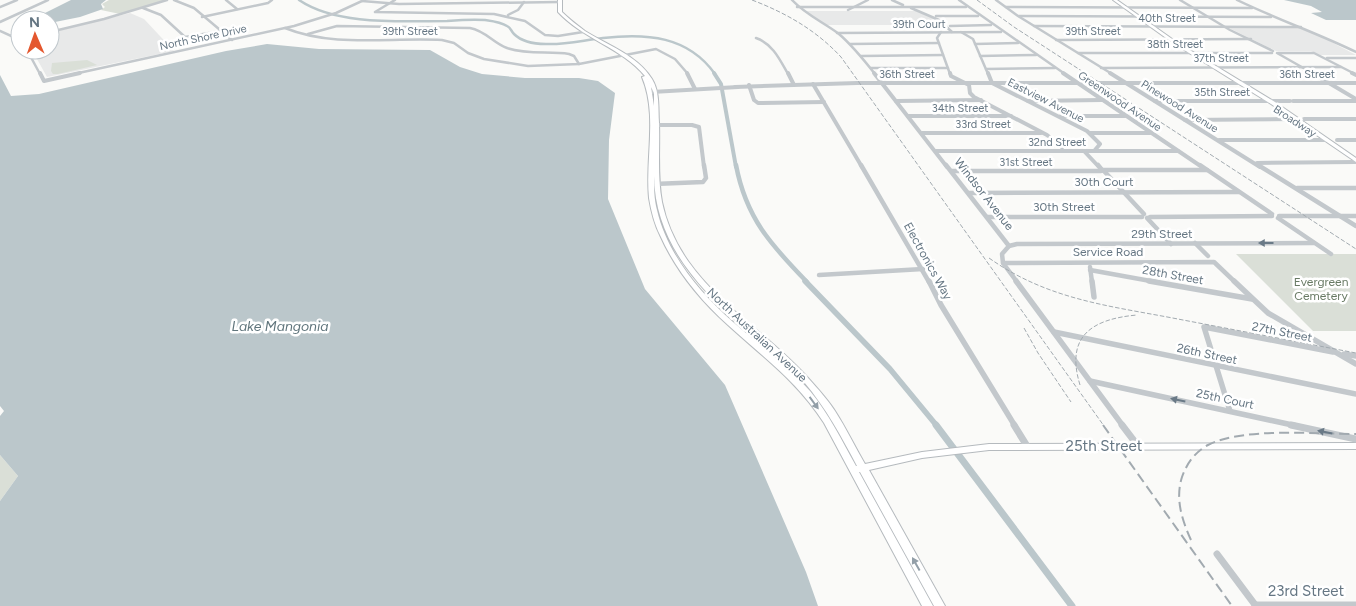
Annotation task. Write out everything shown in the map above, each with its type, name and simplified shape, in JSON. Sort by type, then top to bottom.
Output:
[{"type":"main road","name":"Broadway","points":[[1117,0],[1172,40],[1216,67],[1356,161]]},
{"type":"main road","points":[[557,1],[557,14],[580,33],[622,56],[641,73],[653,90]]},
{"type":"main road","name":"North Australian Avenue","points":[[653,90],[654,184],[666,226],[689,266],[711,294],[736,319],[781,356],[818,394],[832,413],[858,469],[928,606]]},
{"type":"main road","name":"25th Street","points":[[858,469],[947,452],[1026,446],[1356,446]]},
{"type":"main road","name":"North Australian Avenue","points":[[858,469],[940,606]]},
{"type":"street","points":[[0,7],[17,0]]},
{"type":"street","points":[[0,22],[48,0]]},
{"type":"street","points":[[60,29],[167,0]]},
{"type":"street","points":[[174,0],[191,6],[232,40]]},
{"type":"street","points":[[226,0],[237,9]]},
{"type":"street","points":[[202,16],[271,2],[272,0]]},
{"type":"street","points":[[363,0],[390,4],[557,1]]},
{"type":"street","name":"North Shore Drive","points":[[32,60],[44,81],[285,28],[336,13],[363,0]]},
{"type":"street","points":[[395,0],[375,12],[485,13],[525,21],[539,33],[545,35],[560,36],[580,33]]},
{"type":"street","name":"Windsor Avenue","points":[[792,0],[797,7],[837,33],[850,44],[871,68],[1009,246],[1002,254],[1003,263]]},
{"type":"street","points":[[848,10],[868,0]]},
{"type":"street","points":[[892,0],[906,7],[935,16],[978,16]]},
{"type":"street","name":"Greenwood Avenue","points":[[959,0],[1018,44],[1272,215]]},
{"type":"street","name":"Pinewood Avenue","points":[[996,0],[1056,40],[1356,226]]},
{"type":"street","points":[[1180,0],[1225,27],[1275,52],[1356,100]]},
{"type":"street","points":[[1237,0],[1271,17],[1301,27],[1356,52]]},
{"type":"street","points":[[507,16],[518,10],[524,1]]},
{"type":"street","points":[[797,7],[967,7]]},
{"type":"street","points":[[1006,7],[1252,8]]},
{"type":"street","points":[[142,8],[161,15],[184,37],[222,30]]},
{"type":"street","points":[[935,16],[945,23],[952,32]]},
{"type":"street","points":[[1018,16],[1271,17]]},
{"type":"street","points":[[950,26],[992,25]]},
{"type":"street","points":[[305,34],[339,26],[479,29],[487,32],[496,43],[506,48],[532,53],[569,54],[579,64]]},
{"type":"street","name":"40th Street","points":[[1034,26],[1301,27]]},
{"type":"street","name":"39th Street","points":[[285,28],[305,34],[359,40],[428,39],[451,42],[479,58],[504,64],[544,67],[579,64],[650,49],[670,55],[683,67],[695,89]]},
{"type":"street","points":[[428,39],[435,28]]},
{"type":"street","points":[[940,32],[937,36],[939,44],[950,75],[955,81]]},
{"type":"street","name":"Eastview Avenue","points":[[961,32],[971,37],[993,82],[1090,133],[1098,141],[1100,146],[1096,150],[1084,151]]},
{"type":"street","name":"39th Court","points":[[837,33],[1002,32]]},
{"type":"street","points":[[756,38],[762,39],[771,49],[793,85]]},
{"type":"street","name":"39th Street","points":[[1056,40],[1251,39]]},
{"type":"street","points":[[850,44],[939,44]]},
{"type":"street","points":[[975,44],[1018,44]]},
{"type":"street","name":"38th Street","points":[[1077,53],[1314,53],[1341,67]]},
{"type":"street","points":[[861,56],[944,55]]},
{"type":"street","points":[[980,56],[1036,56]]},
{"type":"street","points":[[1327,58],[1356,58]]},
{"type":"street","points":[[1341,67],[1356,75]]},
{"type":"street","name":"37th Street","points":[[1101,68],[1341,67]]},
{"type":"street","points":[[871,68],[948,68]]},
{"type":"street","points":[[986,69],[1055,68]]},
{"type":"street","name":"36th Street","points":[[883,84],[955,81],[968,85]]},
{"type":"street","points":[[993,82],[968,85],[972,95],[1044,133],[1062,147],[1062,151]]},
{"type":"street","name":"36th Street","points":[[653,90],[814,84],[968,85],[993,82],[1356,83]]},
{"type":"street","name":"36th Street","points":[[1005,87],[1078,83]]},
{"type":"street","name":"Electronics Way","points":[[814,84],[922,269],[941,306],[1026,446]]},
{"type":"street","points":[[749,86],[754,100],[758,102],[824,102]]},
{"type":"street","points":[[896,101],[981,100]]},
{"type":"street","points":[[1027,101],[1103,100]]},
{"type":"street","name":"35th Street","points":[[1155,101],[1356,100]]},
{"type":"street","name":"34th Street","points":[[908,116],[1012,116]]},
{"type":"street","points":[[1058,116],[1126,116]]},
{"type":"street","points":[[1185,120],[1295,119]]},
{"type":"street","points":[[1304,119],[1356,119]]},
{"type":"street","points":[[654,125],[692,125],[700,127],[706,178],[703,182],[698,183],[654,184]]},
{"type":"street","points":[[1090,133],[1151,132]]},
{"type":"street","name":"33rd Street","points":[[922,133],[1044,133]]},
{"type":"street","points":[[1218,140],[1326,140]]},
{"type":"street","points":[[1337,140],[1356,140]]},
{"type":"street","name":"32nd Street","points":[[936,151],[1178,151]]},
{"type":"street","points":[[1084,151],[1171,244]]},
{"type":"street","points":[[1254,163],[1356,161]]},
{"type":"street","name":"31st Street","points":[[952,171],[1207,170]]},
{"type":"street","points":[[1295,188],[1356,188]]},
{"type":"street","name":"30th Court","points":[[969,193],[1239,192]]},
{"type":"street","points":[[1272,215],[1278,217],[1331,254]]},
{"type":"street","name":"30th Street","points":[[987,217],[1272,215]]},
{"type":"street","points":[[1278,217],[1356,216]]},
{"type":"street","name":"29th Street","points":[[1009,246],[1017,244],[1314,242]]},
{"type":"street","points":[[1196,243],[1208,256]]},
{"type":"street","points":[[1089,262],[1094,297]]},
{"type":"street","name":"Service Road","points":[[1003,263],[1214,262],[1252,300]]},
{"type":"street","points":[[1003,263],[1138,446]]},
{"type":"street","points":[[820,275],[922,269]]},
{"type":"street","name":"28th Street","points":[[1090,270],[1252,300]]},
{"type":"street","points":[[1252,300],[1279,320],[1356,364]]},
{"type":"street","name":"27th Street","points":[[1216,366],[1204,327],[1356,356]]},
{"type":"street","name":"26th Street","points":[[1054,332],[1356,394]]},
{"type":"street","points":[[1216,366],[1230,412]]},
{"type":"street","name":"25th Court","points":[[1090,381],[1356,439]]},
{"type":"street","points":[[1217,554],[1255,606]]},
{"type":"street","name":"23rd Street","points":[[1255,606],[1356,605]]},
{"type":"shaded area","points":[[803,11],[916,11],[937,20],[943,25],[827,25]]},
{"type":"shaded area","points":[[130,13],[144,19],[174,51],[47,77],[38,60],[60,60],[60,30]]},
{"type":"shaded area","points":[[1229,28],[1299,28],[1318,35],[1356,55],[1320,55],[1311,51],[1276,51]]},
{"type":"green space","points":[[109,0],[165,0],[120,14],[101,10],[105,7],[102,4]]},
{"type":"green space","points":[[87,60],[97,65],[58,74],[53,74],[51,71],[52,63]]},
{"type":"green space","name":"Evergreen Cemetery","points":[[1236,254],[1356,254],[1356,331],[1313,331]]},
{"type":"green space","points":[[0,455],[18,476],[0,501]]},
{"type":"water","points":[[71,0],[106,0],[101,4],[103,9],[80,17],[60,21],[60,10],[51,10]]},
{"type":"water","points":[[1284,0],[1356,0],[1356,20],[1326,20],[1311,13],[1322,12],[1311,6]]},
{"type":"water","name":"Lake Mangonia","points":[[267,44],[319,49],[430,50],[460,67],[482,74],[525,78],[579,78],[598,81],[615,93],[609,140],[608,199],[645,289],[725,385],[806,572],[818,606],[0,606],[0,501],[18,476],[0,455],[0,416],[4,411],[0,406],[0,75],[11,96],[39,94],[226,51]]},
{"type":"waterway","points":[[299,0],[314,8],[351,18],[390,21],[493,21],[508,27],[521,39],[538,44],[560,44],[635,36],[651,37],[679,45],[692,52],[704,61],[715,74]]},
{"type":"waterway","points":[[714,73],[721,84],[736,167]]},
{"type":"waterway","points":[[736,165],[740,184],[753,216],[771,243],[807,282]]},
{"type":"waterway","points":[[805,281],[890,369],[937,426]]},
{"type":"waterway","points":[[936,425],[1072,606]]},
{"type":"railway","points":[[752,0],[800,23],[841,57],[1104,426]]},
{"type":"railway","points":[[977,0],[1014,27],[1356,249]]},
{"type":"railway","points":[[989,258],[1035,284],[1082,300],[1356,353]]},
{"type":"railway","points":[[1080,385],[1076,368],[1076,354],[1080,342],[1086,333],[1095,326],[1107,321],[1137,315]]},
{"type":"railway","points":[[1024,328],[1038,353],[1071,402]]},
{"type":"railway","points":[[1103,425],[1232,606]]},
{"type":"railway","points":[[1191,540],[1180,509],[1180,485],[1189,463],[1203,448],[1223,439],[1260,434],[1356,434]]}]
